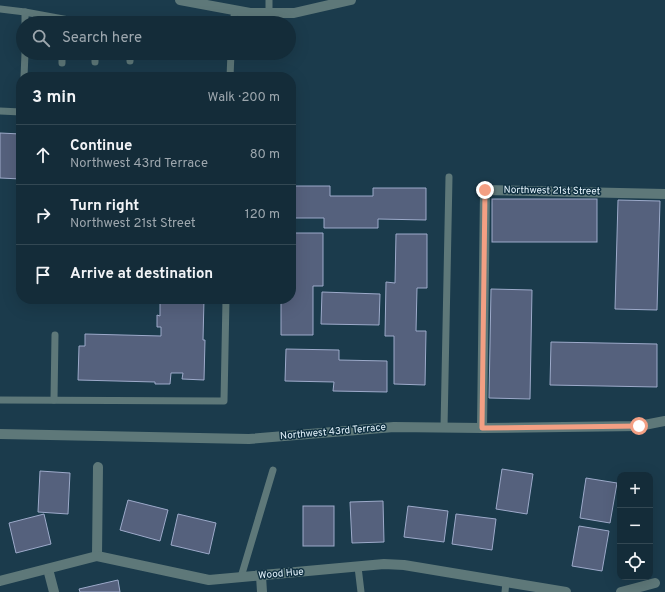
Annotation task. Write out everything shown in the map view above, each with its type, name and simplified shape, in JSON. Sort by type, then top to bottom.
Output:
[{"type":"street","points":[[180,0],[250,13],[294,13],[351,0]]},
{"type":"street","name":"Northwest 21st Street","points":[[482,428],[485,190],[665,194]]},
{"type":"street","name":"Northwest 43rd Terrace","points":[[0,434],[249,439],[394,427],[482,428],[639,426],[665,421]]},
{"type":"street","points":[[97,556],[98,467]]},
{"type":"street","name":"Wood Hue","points":[[0,582],[97,556],[209,580],[384,564],[404,565],[506,587],[566,592]]},
{"type":"street","points":[[48,569],[54,592]]},
{"type":"street","points":[[261,576],[262,592]]},
{"type":"street","points":[[621,592],[655,583]]},
{"type":"lane","points":[[270,0],[270,13]]},
{"type":"lane","points":[[0,9],[25,12],[41,16]]},
{"type":"lane","points":[[234,16],[235,10]]},
{"type":"lane","points":[[24,72],[25,60]]},
{"type":"lane","points":[[230,72],[231,60]]},
{"type":"lane","points":[[0,112],[16,112]]},
{"type":"lane","points":[[444,428],[449,178]]},
{"type":"lane","points":[[0,400],[224,401],[226,304]]},
{"type":"lane","points":[[54,400],[55,335]]},
{"type":"lane","points":[[241,577],[274,470]]},
{"type":"lane","points":[[358,567],[361,592]]},
{"type":"building","points":[[0,133],[16,134],[16,179],[0,178]]},
{"type":"building","points":[[296,186],[330,186],[330,196],[373,196],[373,188],[426,188],[426,220],[378,219],[378,228],[324,228],[324,218],[296,218]]},
{"type":"building","points":[[492,199],[597,199],[597,242],[492,242]]},
{"type":"building","points":[[618,200],[660,201],[657,310],[615,309]]},
{"type":"building","points":[[296,233],[323,233],[323,286],[313,286],[313,335],[281,335],[281,304],[296,304]]},
{"type":"building","points":[[396,234],[427,234],[427,288],[417,288],[416,331],[426,331],[425,385],[394,384],[394,336],[385,336],[386,282],[395,283]]},
{"type":"building","points":[[491,289],[532,290],[530,399],[489,398]]},
{"type":"building","points":[[322,292],[380,294],[379,325],[321,324]]},
{"type":"building","points":[[160,304],[204,304],[204,380],[182,379],[183,373],[171,373],[170,384],[155,384],[155,382],[78,380],[79,346],[85,346],[85,334],[161,336],[161,327],[157,327],[157,315],[160,316]]},
{"type":"building","points":[[551,342],[657,344],[657,387],[550,385]]},
{"type":"building","points":[[286,349],[339,350],[339,360],[387,361],[387,392],[333,391],[334,382],[285,381]]},
{"type":"building","points":[[502,469],[533,474],[527,514],[496,509]]},
{"type":"building","points":[[40,471],[70,473],[68,514],[38,512]]},
{"type":"building","points":[[586,478],[617,483],[610,523],[580,518]]},
{"type":"building","points":[[128,500],[168,510],[160,541],[120,530]]},
{"type":"building","points":[[383,501],[384,542],[352,543],[350,502]]},
{"type":"building","points":[[303,506],[334,506],[334,546],[303,546]]},
{"type":"building","points":[[408,506],[448,511],[444,542],[404,537]]},
{"type":"building","points":[[44,514],[51,544],[16,553],[9,523]]},
{"type":"building","points":[[178,514],[216,523],[209,554],[171,545]]},
{"type":"building","points":[[456,514],[496,519],[492,550],[452,544]]},
{"type":"building","points":[[579,526],[609,531],[602,571],[572,566]]},
{"type":"building","points":[[118,580],[120,592],[80,592],[79,589]]},
{"type":"route","points":[[485,190],[482,428],[639,426]]}]
